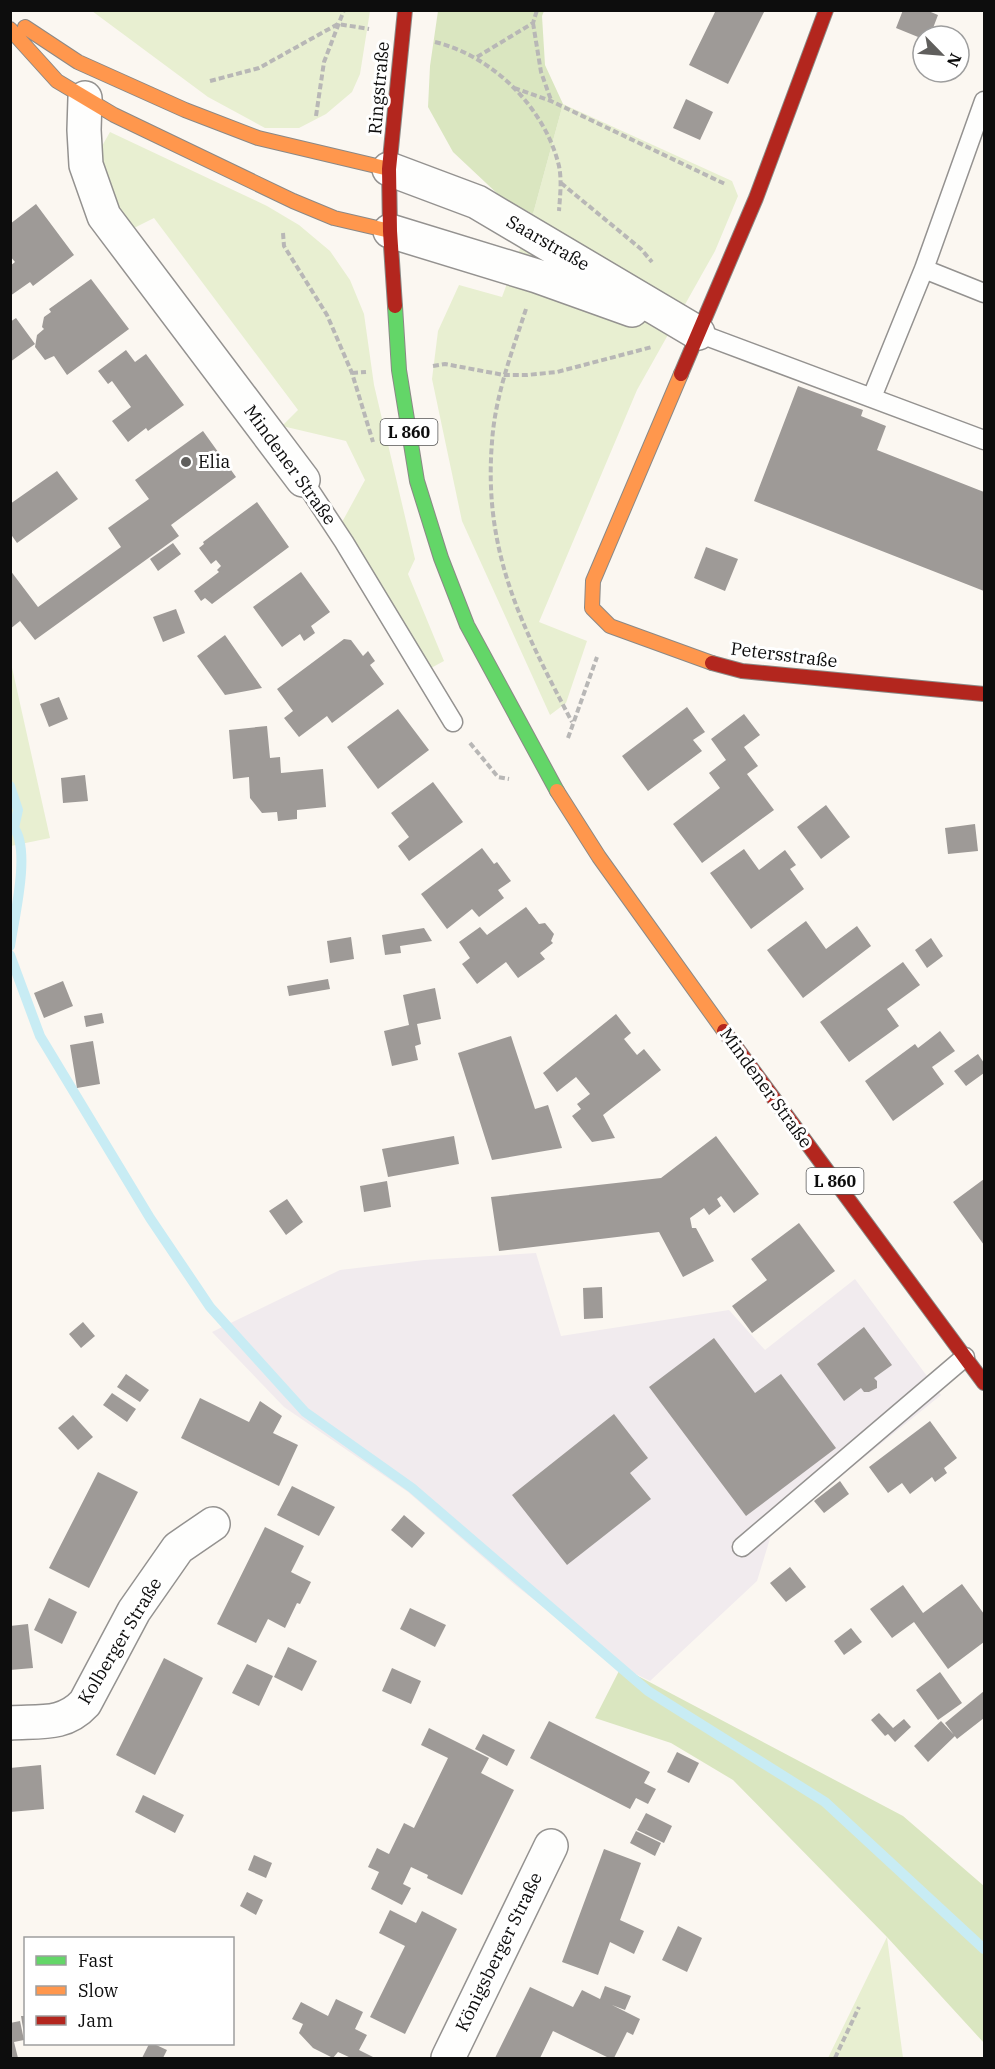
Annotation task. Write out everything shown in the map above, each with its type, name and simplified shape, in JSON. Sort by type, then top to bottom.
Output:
[{"type":"street","name":"Ringstraße","points":[[389,169],[405,10]]},
{"type":"street","points":[[698,333],[756,198],[826,10]]},
{"type":"street","points":[[10,18],[78,62],[185,110],[258,138],[389,169]]},
{"type":"street","points":[[10,29],[57,81],[114,115],[293,201],[334,218],[390,231]]},
{"type":"street","name":"Mindener Straße","points":[[85,98],[86,165],[104,216],[303,480]]},
{"type":"street","name":"Mindener Straße","points":[[389,169],[390,231],[399,370],[417,482],[441,558],[466,625],[554,788],[599,857],[646,925],[984,1383]]},
{"type":"street","name":"Saarstraße","points":[[389,169],[477,202],[698,333]]},
{"type":"street","name":"Saarstraße","points":[[390,231],[537,276],[698,333]]},
{"type":"street","name":"Petersstraße","points":[[698,333],[593,581],[592,608],[610,626],[707,662],[742,671],[984,694]]},
{"type":"street","name":"Kolberger Straße","points":[[10,1723],[63,1719],[75,1713],[85,1703],[134,1611],[178,1548],[213,1524]]},
{"type":"street","name":"Königsberger Straße","points":[[448,2058],[550,1846]]},
{"type":"lane","points":[[872,397],[924,269],[984,101]]},
{"type":"lane","points":[[924,269],[984,293]]},
{"type":"lane","points":[[698,333],[984,440]]},
{"type":"lane","name":"Mindener Straße","points":[[303,480],[344,542],[453,722]]},
{"type":"lane","points":[[742,1547],[965,1357]]},
{"type":"path","points":[[309,150],[324,62],[344,10]]},
{"type":"path","points":[[537,10],[533,22],[541,72],[551,101]]},
{"type":"path","points":[[477,57],[533,22]]},
{"type":"path","points":[[514,88],[551,101],[756,198]]},
{"type":"path","points":[[293,201],[283,230],[284,246],[327,315],[352,373],[375,449]]},
{"type":"path","points":[[537,276],[504,375],[492,440],[490,494],[498,548],[518,612],[572,722]]},
{"type":"path","points":[[504,375],[557,372],[698,333]]},
{"type":"path","points":[[453,722],[498,777],[554,788],[572,722],[610,626]]},
{"type":"path","points":[[834,2058],[859,2007]]},
{"type":"shaded area","points":[[536,1253],[561,1336],[729,1310],[765,1350],[855,1279],[941,1395],[772,1532],[757,1581],[650,1681],[621,1667],[515,1585],[408,1492],[284,1407],[212,1332],[340,1270],[424,1260]]},
{"type":"green space","points":[[92,11],[370,11],[360,74],[352,92],[326,114],[299,128],[265,128],[208,97]]},
{"type":"green space","points":[[438,11],[544,11],[542,16],[545,65],[563,104],[533,214],[502,198],[453,152],[428,107],[430,66]]},
{"type":"green space","points":[[563,104],[732,181],[738,196],[715,251],[637,390],[539,622],[587,641],[566,703],[550,715],[462,521],[432,379],[438,331],[459,285],[502,297],[533,214]]},
{"type":"green space","points":[[110,132],[267,206],[299,225],[330,251],[350,280],[364,314],[374,385],[415,559],[408,574],[444,661],[431,668],[341,524],[365,480],[346,441],[282,426],[298,410],[154,218],[132,229],[108,198],[98,153]]},
{"type":"green space","points":[[11,663],[50,838],[10,846]]},
{"type":"green space","points":[[621,1667],[903,1816],[984,1886],[984,2043],[887,1937],[733,1780],[671,1743],[595,1718]]},
{"type":"green space","points":[[887,1937],[903,2058],[828,2058]]},
{"type":"building","points":[[716,10],[765,10],[728,84],[689,65]]},
{"type":"building","points":[[903,10],[926,10],[938,15],[935,24],[911,24],[911,34],[896,28]]},
{"type":"building","points":[[686,99],[713,112],[700,140],[673,128]]},
{"type":"building","points":[[36,204],[74,255],[33,286],[30,282],[10,296],[10,266],[15,262],[10,256],[10,224]]},
{"type":"building","points":[[91,279],[129,329],[67,375],[54,356],[45,360],[35,347],[37,335],[44,329],[42,327],[44,317],[51,312],[49,309]]},
{"type":"building","points":[[16,318],[35,344],[10,362],[10,322]]},
{"type":"building","points":[[126,350],[135,362],[146,354],[184,405],[148,431],[146,428],[128,442],[112,421],[131,407],[112,381],[108,384],[98,371]]},
{"type":"building","points":[[798,386],[863,410],[861,416],[886,426],[877,450],[984,492],[984,591],[754,501]]},
{"type":"building","points":[[203,431],[236,477],[171,525],[179,536],[35,640],[20,621],[10,629],[10,570],[38,607],[121,547],[108,528],[149,499],[135,480]]},
{"type":"building","points":[[57,471],[78,499],[17,543],[10,533],[10,504]]},
{"type":"building","points":[[257,502],[289,547],[212,604],[205,598],[201,601],[194,591],[219,572],[217,570],[221,566],[216,560],[211,564],[199,548],[204,544],[203,542]]},
{"type":"building","points":[[173,543],[181,554],[158,571],[150,559]]},
{"type":"building","points":[[706,547],[738,559],[725,591],[694,578]]},
{"type":"building","points":[[301,572],[330,612],[311,626],[315,633],[304,641],[300,634],[282,647],[253,607]]},
{"type":"building","points":[[176,609],[185,633],[163,642],[153,617]]},
{"type":"building","points":[[225,635],[262,688],[225,695],[197,656]]},
{"type":"building","points":[[344,639],[351,640],[363,656],[368,651],[375,661],[370,665],[384,684],[332,723],[327,716],[299,737],[284,718],[293,711],[277,689]]},
{"type":"building","points":[[59,697],[68,719],[49,727],[40,704]]},
{"type":"building","points":[[687,707],[705,732],[693,740],[702,751],[648,791],[622,756]]},
{"type":"building","points":[[398,709],[429,750],[378,789],[347,747]]},
{"type":"building","points":[[744,714],[760,735],[744,747],[758,766],[747,774],[774,810],[702,863],[673,824],[720,788],[709,773],[726,760],[711,739]]},
{"type":"building","points":[[267,726],[270,758],[280,757],[281,773],[323,769],[326,807],[297,810],[297,819],[278,821],[277,812],[262,813],[250,798],[249,777],[233,779],[229,730]]},
{"type":"building","points":[[85,775],[88,801],[63,803],[61,778]]},
{"type":"building","points":[[433,782],[463,822],[409,861],[398,846],[409,837],[391,813]]},
{"type":"building","points":[[826,805],[850,837],[821,859],[797,827]]},
{"type":"building","points":[[975,824],[978,851],[948,854],[945,828]]},
{"type":"building","points":[[482,848],[494,864],[497,862],[511,881],[498,890],[504,898],[479,917],[472,909],[447,929],[421,894]]},
{"type":"building","points":[[744,849],[759,870],[785,850],[796,865],[790,869],[804,889],[751,929],[710,873]]},
{"type":"building","points":[[526,907],[539,924],[545,923],[554,934],[551,941],[553,943],[540,953],[545,959],[518,978],[506,962],[477,984],[462,964],[470,958],[459,942],[480,927],[487,935]]},
{"type":"building","points":[[806,921],[826,949],[857,926],[871,946],[803,998],[767,950]]},
{"type":"building","points":[[424,928],[432,941],[400,946],[401,953],[385,955],[382,935]]},
{"type":"building","points":[[351,937],[354,959],[330,963],[327,941]]},
{"type":"building","points":[[931,938],[943,956],[927,968],[915,950]]},
{"type":"building","points":[[903,962],[920,985],[887,1009],[899,1026],[849,1062],[820,1022]]},
{"type":"building","points":[[328,979],[330,989],[289,996],[287,986]]},
{"type":"building","points":[[63,981],[73,1006],[44,1018],[34,993]]},
{"type":"building","points":[[435,988],[441,1019],[417,1024],[421,1044],[415,1046],[418,1060],[392,1066],[384,1031],[409,1025],[403,995]]},
{"type":"building","points":[[102,1013],[104,1023],[86,1027],[84,1016]]},
{"type":"building","points":[[616,1014],[631,1033],[624,1039],[637,1055],[644,1049],[661,1070],[603,1115],[615,1138],[592,1142],[572,1116],[581,1109],[577,1104],[590,1094],[576,1077],[557,1092],[543,1073]]},
{"type":"building","points":[[940,1031],[955,1051],[932,1067],[944,1084],[893,1121],[865,1081],[915,1044],[918,1048]]},
{"type":"building","points":[[511,1036],[535,1109],[548,1105],[562,1148],[492,1160],[458,1053]]},
{"type":"building","points":[[93,1041],[100,1084],[77,1088],[70,1045]]},
{"type":"building","points":[[978,1054],[984,1063],[984,1073],[966,1086],[954,1071]]},
{"type":"building","points":[[454,1136],[459,1164],[388,1177],[382,1149]]},
{"type":"building","points":[[716,1136],[759,1194],[734,1213],[721,1196],[717,1199],[721,1206],[709,1215],[704,1208],[690,1218],[692,1228],[696,1228],[714,1261],[683,1277],[659,1232],[499,1251],[491,1197],[661,1178]]},
{"type":"building","points":[[984,1179],[984,1245],[953,1202]]},
{"type":"building","points":[[387,1181],[391,1207],[364,1212],[360,1186]]},
{"type":"building","points":[[287,1199],[303,1222],[286,1235],[269,1211]]},
{"type":"building","points":[[799,1223],[835,1271],[752,1333],[732,1306],[767,1280],[751,1259]]},
{"type":"building","points":[[602,1287],[603,1318],[584,1319],[583,1288]]},
{"type":"building","points":[[83,1322],[95,1336],[81,1348],[69,1334]]},
{"type":"building","points":[[864,1327],[892,1365],[874,1378],[877,1381],[877,1388],[864,1392],[861,1388],[844,1401],[817,1364]]},
{"type":"building","points":[[714,1338],[755,1393],[781,1374],[836,1448],[746,1516],[649,1387]]},
{"type":"building","points":[[126,1374],[149,1390],[140,1402],[117,1387]]},
{"type":"building","points":[[112,1393],[136,1409],[127,1422],[103,1405]]},
{"type":"building","points":[[200,1398],[249,1422],[260,1401],[282,1416],[273,1433],[298,1445],[279,1486],[181,1438]]},
{"type":"building","points":[[614,1414],[648,1458],[630,1473],[651,1499],[567,1565],[512,1495]]},
{"type":"building","points":[[73,1415],[93,1437],[78,1450],[58,1428]]},
{"type":"building","points":[[930,1421],[957,1458],[944,1468],[947,1473],[935,1482],[932,1477],[910,1494],[902,1483],[888,1493],[869,1467]]},
{"type":"building","points":[[98,1472],[138,1492],[89,1588],[49,1568]]},
{"type":"building","points":[[840,1481],[849,1494],[824,1513],[814,1501]]},
{"type":"building","points":[[292,1486],[335,1507],[319,1536],[277,1515]]},
{"type":"building","points":[[404,1515],[425,1533],[412,1548],[391,1530]]},
{"type":"building","points":[[265,1527],[304,1546],[291,1572],[311,1582],[300,1604],[297,1603],[285,1628],[268,1619],[256,1643],[217,1624]]},
{"type":"building","points":[[790,1567],[806,1587],[786,1602],[770,1583]]},
{"type":"building","points":[[962,1584],[984,1614],[984,1642],[948,1669],[914,1622],[892,1638],[870,1609],[903,1585],[923,1613]]},
{"type":"building","points":[[49,1598],[77,1612],[62,1644],[34,1630]]},
{"type":"building","points":[[410,1608],[446,1625],[435,1647],[400,1629]]},
{"type":"building","points":[[28,1624],[33,1668],[10,1670],[10,1626]]},
{"type":"building","points":[[851,1628],[862,1642],[844,1655],[834,1641]]},
{"type":"building","points":[[288,1647],[317,1661],[302,1691],[274,1677]]},
{"type":"building","points":[[164,1658],[203,1678],[155,1775],[116,1755]]},
{"type":"building","points":[[247,1664],[273,1676],[259,1706],[232,1693]]},
{"type":"building","points":[[392,1668],[421,1681],[411,1704],[382,1691]]},
{"type":"building","points":[[940,1672],[962,1703],[938,1720],[916,1690]]},
{"type":"building","points":[[984,1691],[984,1718],[957,1739],[945,1723]]},
{"type":"building","points":[[879,1713],[893,1728],[904,1719],[911,1727],[895,1742],[888,1734],[885,1736],[871,1720]]},
{"type":"building","points":[[549,1721],[650,1772],[644,1783],[656,1789],[648,1804],[636,1798],[630,1809],[530,1758]]},
{"type":"building","points":[[941,1721],[955,1736],[928,1762],[914,1746]]},
{"type":"building","points":[[429,1728],[489,1758],[481,1773],[514,1790],[462,1895],[427,1878],[428,1875],[411,1867],[403,1884],[411,1888],[402,1905],[371,1889],[379,1872],[368,1867],[377,1848],[389,1854],[404,1823],[414,1828],[448,1758],[421,1745]]},
{"type":"building","points":[[483,1734],[515,1750],[507,1766],[475,1749]]},
{"type":"building","points":[[677,1752],[699,1763],[689,1783],[667,1772]]},
{"type":"building","points":[[41,1765],[44,1809],[10,1812],[10,1768]]},
{"type":"building","points":[[143,1795],[184,1815],[175,1833],[135,1812]]},
{"type":"building","points":[[646,1813],[672,1826],[664,1843],[637,1830]]},
{"type":"building","points":[[636,1831],[661,1843],[655,1856],[630,1843]]},
{"type":"building","points":[[604,1849],[641,1863],[620,1920],[644,1931],[634,1954],[610,1942],[598,1975],[562,1962]]},
{"type":"building","points":[[254,1855],[272,1863],[266,1878],[248,1870]]},
{"type":"building","points":[[247,1892],[263,1900],[256,1915],[240,1906]]},
{"type":"building","points":[[390,1910],[416,1923],[422,1911],[457,1929],[405,2034],[370,2017],[405,1946],[379,1933]]},
{"type":"building","points":[[678,1926],[702,1938],[687,1972],[662,1960]]},
{"type":"building","points":[[605,1986],[631,1996],[625,2010],[612,2005],[640,2019],[633,2035],[627,2032],[614,2058],[609,2058],[553,2031],[540,2058],[495,2058],[530,1987],[573,2007],[582,1990],[600,1999]]},
{"type":"building","points":[[336,1999],[363,2012],[355,2029],[367,2035],[359,2050],[375,2058],[351,2058],[338,2052],[333,2058],[313,2048],[299,2033],[303,2024],[292,2019],[301,2002],[328,2016]]},
{"type":"building","points":[[21,2016],[24,2016],[24,2034]]},
{"type":"building","points":[[20,2021],[24,2040],[14,2042],[18,2058],[10,2058],[10,2023]]},
{"type":"building","points":[[148,2045],[156,2045],[167,2050],[163,2058],[142,2058]]},
{"type":"waterway","points":[[10,786],[18,810],[14,828],[19,838],[21,852],[20,885],[10,946]]},
{"type":"waterway","points":[[10,955],[40,1036],[150,1218],[210,1307],[305,1412],[412,1488],[648,1691],[825,1802],[984,1949]]},
{"type":"traffic: fast","points":[[395,306],[399,370],[417,481],[441,558],[467,625],[557,791]]},
{"type":"traffic: slow","points":[[25,27],[78,62],[185,110],[258,138],[389,169]]},
{"type":"traffic: slow","points":[[10,29],[57,81],[114,115],[293,201],[334,218],[390,231]]},
{"type":"traffic: slow","points":[[681,374],[593,581],[592,608],[610,626],[712,663]]},
{"type":"traffic: slow","points":[[557,791],[599,857],[724,1031]]},
{"type":"traffic: jam","points":[[395,306],[389,169],[405,10]]},
{"type":"traffic: jam","points":[[681,374],[756,198],[826,10]]},
{"type":"traffic: jam","points":[[712,663],[742,671],[984,694]]},
{"type":"traffic: jam","points":[[724,1031],[984,1383]]},
{"type":"place","name":"Elia","points":[[186,462]]}]
